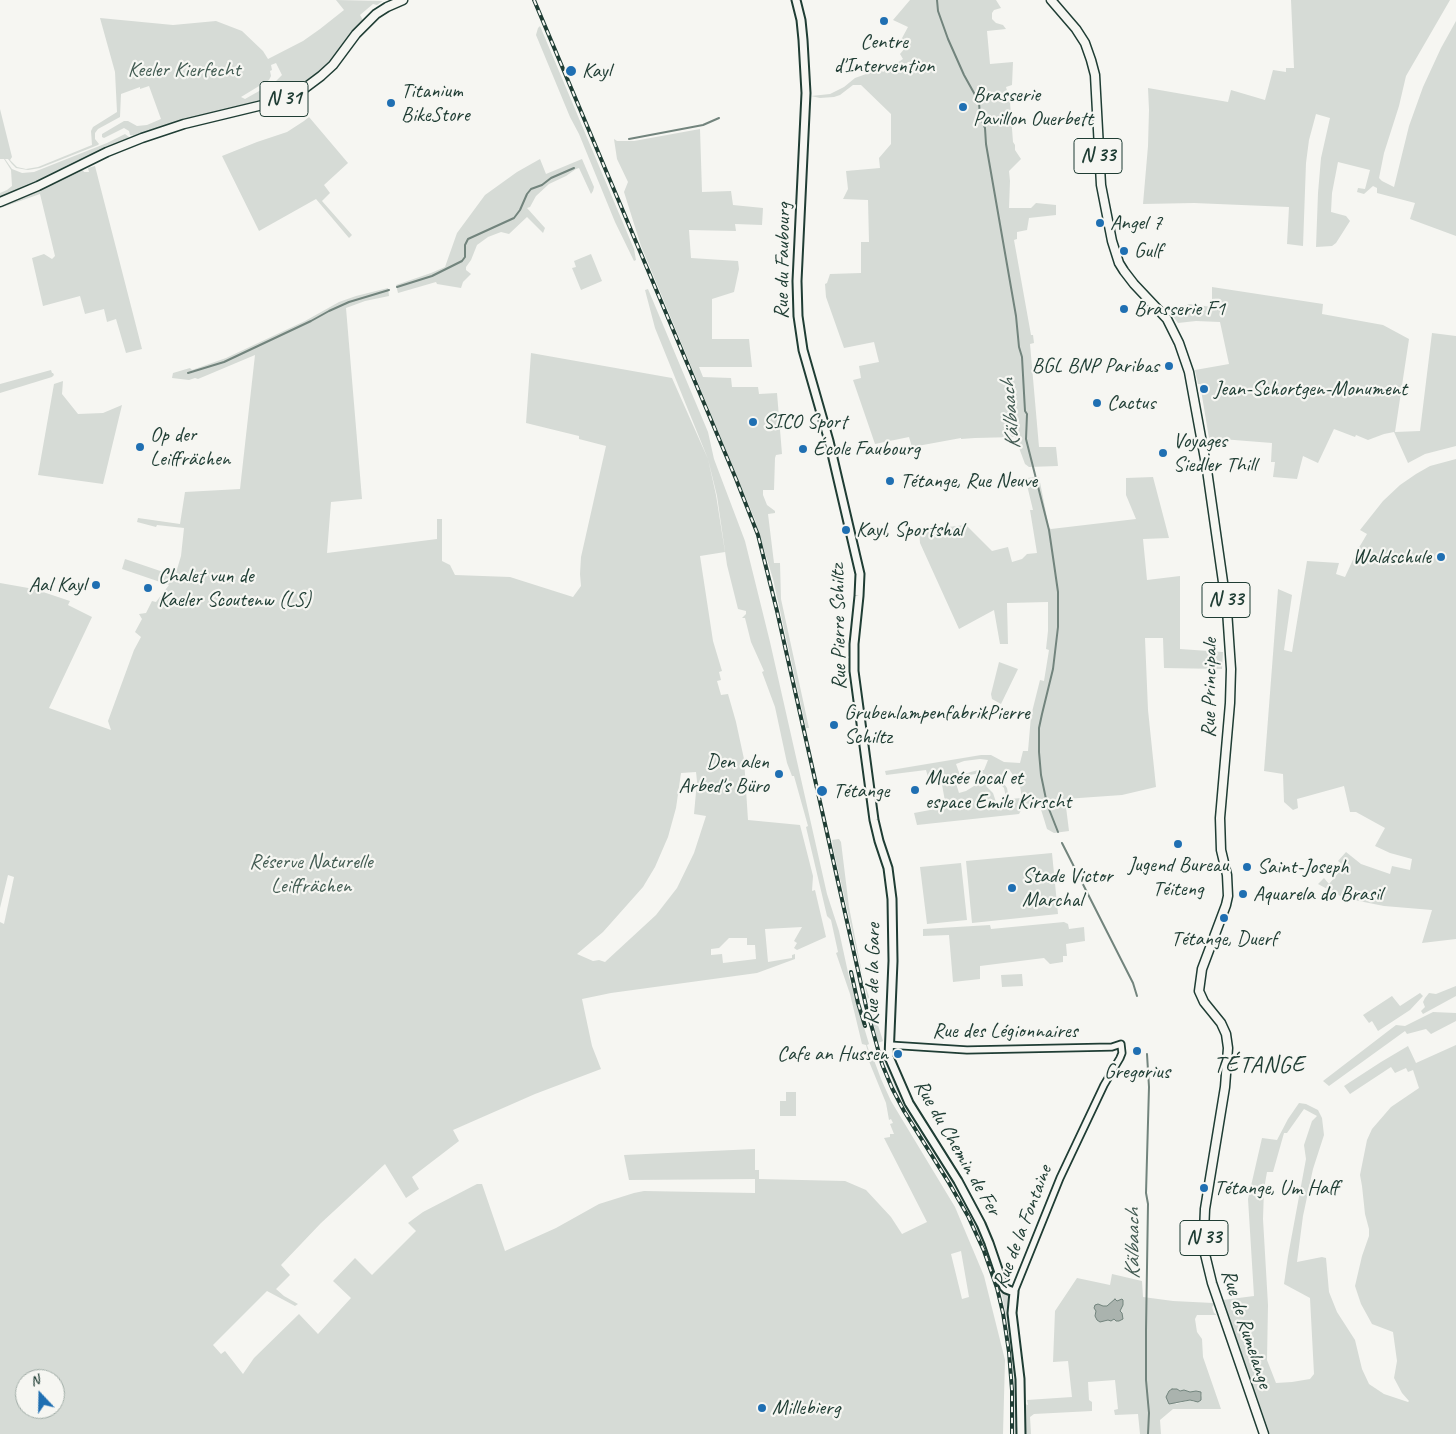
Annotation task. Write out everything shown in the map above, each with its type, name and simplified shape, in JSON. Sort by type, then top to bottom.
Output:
[{"type":"main road","name":"N 31","points":[[0,202],[38,186],[107,152],[142,138],[184,124],[268,104],[305,88],[333,65],[356,34],[376,14],[403,0]]},
{"type":"main road","name":"Rue du Faubourg","points":[[796,0],[801,20],[806,94],[797,281],[798,316],[803,350],[829,441],[842,498]]},
{"type":"main road","name":"Rue Principale","points":[[1051,0],[1076,29],[1085,43],[1091,60],[1094,75],[1101,185],[1115,252],[1124,271],[1167,319],[1179,343],[1189,372],[1207,470],[1227,610],[1231,653],[1230,703],[1220,818],[1221,850],[1227,875],[1228,896],[1202,969],[1199,991],[1204,1002]]},
{"type":"main road","name":"Rue Pierre Schiltz","points":[[842,498],[860,574],[854,644],[855,678],[874,820],[888,868],[892,903]]},
{"type":"main road","name":"Rue de la Gare","points":[[889,1045],[893,961],[892,903]]},
{"type":"main road","name":"Rue de Rumelange","points":[[1204,1002],[1219,1019],[1224,1030],[1228,1048],[1225,1087],[1205,1209],[1205,1254],[1212,1283],[1264,1434]]},
{"type":"main road","name":"Rue du Chemin de Fer","points":[[889,1045],[890,1061],[909,1103],[975,1211],[989,1243],[1004,1287],[1014,1292]]},
{"type":"main road","name":"Rue de la Fontaine","points":[[1014,1292],[1012,1313],[1020,1379],[1021,1434]]},
{"type":"street","name":"Rue des Légionnaires","points":[[889,1045],[967,1050],[1112,1047],[1121,1044]]},
{"type":"street","name":"Rue de la Fontaine","points":[[1014,1292],[1060,1178],[1104,1085],[1120,1058],[1122,1053],[1121,1044]]},
{"type":"green space","name":"Keeler Kierfecht","points":[[336,0],[383,1],[377,5],[373,4],[360,15],[363,20],[330,62],[303,85],[254,104],[184,121],[136,136],[130,135],[129,131],[124,128],[104,138],[102,134],[124,121],[137,126],[147,125],[161,119],[149,86],[140,89],[140,87],[121,94],[120,117],[98,129],[95,133],[95,139],[98,145],[40,168],[28,170],[16,168],[8,159],[5,159],[12,169],[22,173],[34,172],[125,134],[129,137],[127,139],[22,191],[0,199],[0,193],[12,186],[11,170],[4,159],[0,159],[0,109],[12,157],[10,160],[17,167],[26,169],[38,167],[92,145],[91,131],[93,127],[117,112],[115,72],[100,18],[173,25],[216,21],[242,31],[263,51],[268,59],[303,41],[344,10]],"holes":[[[276,63],[282,75],[275,82],[245,99],[241,97],[269,80],[271,76],[270,71],[272,70],[271,65]]]},
{"type":"green space","points":[[910,0],[996,0],[1001,8],[994,10],[992,19],[996,23],[1003,25],[1006,29],[987,31],[990,64],[1013,62],[1012,85],[1006,87],[1010,102],[1013,142],[1015,150],[1021,159],[1009,171],[1009,208],[1031,208],[1036,203],[1056,205],[1056,215],[1029,218],[1027,230],[1017,232],[1017,239],[1014,240],[1034,343],[1030,344],[1039,447],[1056,447],[1058,466],[1029,467],[1025,464],[1015,437],[961,438],[912,447],[909,437],[875,444],[853,380],[861,378],[859,366],[879,362],[874,342],[844,348],[826,297],[825,284],[830,274],[861,273],[861,242],[869,242],[868,200],[843,199],[848,189],[846,171],[880,168],[879,158],[891,144],[891,114],[861,85],[853,85],[840,95],[834,97],[820,98],[811,96],[830,94],[844,87],[855,78],[880,69],[883,72],[903,59],[900,54],[905,48],[901,40],[908,27],[893,20]]},
{"type":"green space","points":[[1291,0],[1450,0],[1406,76],[1399,106],[1384,153],[1379,178],[1394,187],[1409,126],[1423,87],[1456,21],[1456,236],[1410,219],[1415,203],[1377,193],[1377,188],[1373,186],[1364,194],[1357,192],[1358,188],[1365,189],[1370,170],[1338,162],[1332,193],[1331,212],[1346,216],[1350,221],[1336,243],[1332,246],[1316,247],[1321,158],[1330,118],[1316,114],[1309,140],[1306,163],[1303,246],[1287,244],[1289,207],[1194,203],[1143,204],[1148,146],[1148,88],[1228,102],[1231,90],[1265,100],[1273,70],[1286,72],[1286,68],[1294,68]]},
{"type":"green space","points":[[540,26],[634,249],[636,260],[634,261],[615,222],[536,35]]},
{"type":"green space","points":[[309,117],[348,163],[324,185],[330,193],[322,201],[352,235],[349,238],[316,199],[259,231],[222,156],[287,132]]},
{"type":"green space","points":[[700,129],[702,192],[731,191],[733,205],[763,208],[762,225],[735,224],[736,231],[689,230],[691,258],[738,261],[739,269],[734,292],[712,299],[712,339],[749,339],[752,367],[699,367],[703,377],[731,378],[732,387],[758,387],[759,394],[777,393],[782,454],[776,455],[775,458],[774,490],[763,490],[763,495],[767,505],[775,511],[775,513],[768,514],[774,563],[780,563],[781,599],[809,728],[806,728],[773,579],[755,520],[641,246],[624,192],[628,182],[617,159],[614,139],[617,141],[634,141]]},
{"type":"green space","points":[[540,159],[546,174],[582,159],[594,187],[593,191],[591,194],[579,168],[576,169],[549,184],[536,196],[530,207],[527,208],[545,228],[543,233],[527,217],[509,234],[501,232],[488,237],[477,245],[466,267],[466,270],[471,274],[463,282],[461,288],[437,284],[436,282],[398,293],[396,285],[445,267],[457,233],[485,195],[517,172]]},
{"type":"green space","points":[[95,166],[142,349],[126,353],[116,319],[107,322],[104,309],[85,314],[80,296],[43,306],[32,258],[44,254],[52,259],[55,256],[40,194],[0,208],[0,205],[30,194],[82,168],[84,172],[89,172],[88,168]]},
{"type":"green space","points":[[591,254],[602,281],[581,290],[572,268],[576,267],[574,261]]},
{"type":"green space","points":[[1212,287],[1323,304],[1322,314],[1383,325],[1409,339],[1395,432],[1420,431],[1432,333],[1456,336],[1456,446],[1425,454],[1408,463],[1394,432],[1368,440],[1334,429],[1318,463],[1303,456],[1297,479],[1273,477],[1275,462],[1271,462],[1272,443],[1209,438],[1200,384],[1198,384],[1195,370],[1229,364],[1220,322],[1196,321],[1178,323],[1170,312],[1189,304],[1212,307]]},
{"type":"green space","name":"Réserve Naturelle Leiffrächen","points":[[388,288],[389,296],[365,301],[346,308],[362,499],[331,502],[327,553],[437,539],[437,519],[442,519],[442,561],[450,565],[455,575],[510,577],[573,597],[581,586],[581,557],[606,446],[579,439],[579,436],[526,423],[531,353],[672,378],[708,459],[655,328],[645,290],[648,289],[708,432],[714,459],[745,541],[827,894],[839,931],[849,977],[869,1044],[867,1045],[869,1051],[891,1101],[955,1207],[984,1276],[1005,1360],[1003,1434],[0,1434],[0,922],[4,924],[14,877],[8,875],[0,908],[0,583],[34,589],[70,601],[68,605],[92,617],[49,708],[111,730],[108,721],[134,650],[141,637],[135,632],[142,619],[139,614],[146,613],[152,601],[156,602],[169,585],[122,569],[125,559],[175,576],[181,556],[184,528],[157,525],[156,527],[137,522],[138,518],[180,524],[185,492],[240,489],[255,355],[198,379],[172,378],[173,373],[190,368],[192,370],[226,358],[305,321],[339,302]],"holes":[[[708,459],[717,496],[727,565],[738,609],[746,611],[742,618],[745,618],[751,642],[764,671],[762,672],[775,707],[787,763],[792,776],[794,776],[808,826],[806,827],[827,916],[831,920],[838,952],[836,953],[850,994],[862,1044],[866,1045],[868,1052],[866,1054],[886,1103],[889,1120],[891,1119],[893,1123],[890,1124],[894,1134],[884,1138],[927,1222],[902,1234],[891,1217],[866,1190],[845,1181],[759,1179],[759,1170],[755,1170],[755,1149],[624,1155],[629,1180],[755,1179],[755,1193],[644,1191],[634,1193],[599,1204],[556,1228],[505,1251],[482,1184],[477,1184],[423,1212],[408,1223],[416,1231],[372,1275],[355,1258],[333,1281],[351,1298],[318,1334],[299,1314],[254,1358],[243,1374],[225,1351],[221,1354],[213,1345],[267,1291],[295,1306],[298,1304],[276,1289],[290,1275],[281,1265],[321,1223],[385,1164],[406,1198],[419,1189],[412,1177],[459,1141],[453,1130],[535,1094],[601,1069],[592,1046],[582,999],[611,993],[757,973],[795,959],[795,954],[792,955],[792,958],[768,962],[765,929],[802,927],[794,941],[797,943],[794,948],[797,950],[826,937],[815,890],[812,891],[813,876],[800,825],[748,820],[744,759],[728,694],[721,695],[717,681],[721,680],[719,672],[722,671],[713,641],[700,556],[725,552]],[[696,772],[694,814],[706,816],[694,853],[677,888],[656,915],[605,962],[593,961],[577,954],[603,932],[643,887],[655,867],[668,837],[676,808],[681,773]],[[729,938],[747,938],[747,945],[755,945],[756,959],[723,963],[722,954],[711,955],[711,949],[719,948]],[[961,1251],[969,1297],[962,1299],[951,1254]]]},
{"type":"green space","points":[[51,370],[54,375],[52,377],[0,393],[0,384]]},
{"type":"green space","points":[[63,381],[62,394],[78,414],[103,413],[122,405],[103,484],[38,475],[54,384]]},
{"type":"green space","points":[[1456,459],[1456,939],[1422,943],[1432,910],[1384,906],[1344,898],[1318,884],[1324,878],[1329,884],[1344,866],[1338,861],[1346,852],[1361,864],[1390,874],[1392,866],[1410,870],[1412,859],[1390,853],[1375,846],[1385,828],[1356,812],[1350,812],[1344,786],[1297,799],[1298,808],[1293,810],[1284,802],[1283,774],[1264,771],[1278,589],[1292,595],[1284,650],[1292,652],[1307,561],[1339,563],[1336,574],[1345,577],[1367,534],[1360,530],[1383,501],[1400,485],[1416,474],[1430,466]]},
{"type":"green space","points":[[1039,477],[1049,528],[1051,529],[1136,519],[1126,495],[1126,478],[1153,477],[1169,538],[1143,539],[1147,580],[1180,576],[1180,649],[1223,652],[1222,669],[1164,668],[1163,638],[1145,638],[1148,710],[1156,787],[1122,795],[1065,799],[1069,831],[1054,833],[1047,829],[1039,803],[1032,805],[1025,803],[1019,814],[917,825],[914,813],[946,807],[941,779],[929,781],[926,770],[886,775],[885,771],[981,755],[991,755],[1004,762],[1020,763],[1023,751],[1028,751],[1031,716],[1040,680],[1044,681],[1049,650],[1046,649],[1048,602],[1007,603],[1008,644],[1000,644],[994,610],[959,629],[920,543],[919,530],[966,525],[992,551],[1008,547],[1012,562],[1022,559],[1027,554],[1037,553],[1030,510],[1033,510],[1026,478]],"holes":[[[980,759],[988,760],[984,770],[960,775],[956,764]],[[1009,769],[1020,786],[1022,798],[1009,799],[1007,788],[999,777]],[[983,773],[982,784],[959,793],[955,780]],[[995,778],[1004,788],[1007,802],[997,805],[993,793],[986,786]]]},
{"type":"green space","points":[[999,662],[1018,669],[1001,704],[992,699],[991,694]]},
{"type":"green space","points":[[839,839],[841,842],[849,907],[863,978],[833,848],[832,840]]},
{"type":"green space","name":"Stade Victor Marchal","points":[[1052,853],[1058,914],[972,923],[966,861]]},
{"type":"green space","points":[[961,863],[967,920],[927,924],[920,867]]},
{"type":"green space","points":[[1064,922],[1068,924],[1069,929],[1084,927],[1085,941],[1066,944],[1067,956],[1063,956],[1063,962],[1050,964],[1044,958],[980,966],[980,979],[953,982],[949,935],[923,936],[923,929],[990,925],[991,929]]},
{"type":"green space","points":[[1022,974],[1023,986],[1002,987],[1001,975]]},
{"type":"green space","points":[[863,978],[883,1041],[878,1043]]},
{"type":"green space","points":[[1456,986],[1456,996],[1423,1014],[1421,1011],[1425,1007],[1423,1002],[1429,993],[1436,994]]},
{"type":"green space","points":[[1420,993],[1423,996],[1410,1010],[1378,1031],[1372,1021],[1369,1023],[1363,1015],[1392,996],[1400,1006]]},
{"type":"green space","points":[[1433,1012],[1456,1013],[1456,1021],[1431,1034],[1426,1029],[1407,1034],[1405,1031],[1329,1086],[1323,1081],[1396,1025],[1405,1026]]},
{"type":"green space","points":[[1456,1045],[1456,1434],[1270,1434],[1223,1300],[1254,1296],[1248,1199],[1262,1138],[1277,1140],[1299,1103],[1318,1110],[1322,1118],[1324,1135],[1313,1169],[1303,1216],[1297,1262],[1322,1257],[1326,1258],[1329,1292],[1337,1312],[1355,1340],[1362,1369],[1369,1384],[1384,1394],[1409,1401],[1394,1378],[1397,1361],[1393,1332],[1372,1324],[1361,1304],[1355,1286],[1369,1236],[1360,1175],[1367,1140],[1372,1129],[1391,1107],[1419,1088],[1413,1070],[1408,1072],[1406,1068],[1395,1073],[1391,1067],[1350,1094],[1344,1086],[1408,1046],[1416,1063]],"holes":[[[1304,1109],[1317,1116],[1312,1121],[1304,1145],[1306,1159],[1284,1284],[1310,1298],[1314,1374],[1310,1379],[1276,1383],[1267,1360],[1268,1305],[1263,1219],[1264,1189],[1267,1172],[1273,1172],[1284,1133],[1287,1133]]]},
{"type":"green space","points":[[880,1050],[885,1052],[902,1091],[957,1183],[982,1230],[1003,1290],[1009,1295],[1010,1318],[1017,1364],[1018,1434],[1014,1434],[1014,1380],[1011,1343],[998,1282],[967,1207],[896,1089]]},
{"type":"green space","points":[[786,1092],[796,1092],[796,1116],[780,1116],[780,1101],[786,1101]]},
{"type":"green space","points":[[1112,1274],[1142,1281],[1143,1297],[1213,1303],[1214,1313],[1217,1315],[1197,1315],[1195,1319],[1197,1332],[1202,1339],[1203,1357],[1221,1409],[1173,1409],[1160,1420],[1161,1434],[1140,1434],[1138,1414],[1115,1415],[1114,1410],[1118,1409],[1115,1380],[1088,1382],[1092,1411],[1034,1414],[1030,1417],[1031,1434],[1024,1434],[1025,1404],[1028,1405],[1027,1400],[1072,1397],[1068,1361],[1053,1362],[1055,1311],[1077,1278],[1110,1285]],"holes":[[[1172,1389],[1201,1392],[1202,1396],[1194,1402],[1190,1400],[1176,1404],[1169,1391]]]},
{"type":"shaded area","points":[[1115,1299],[1117,1301],[1123,1300],[1120,1311],[1123,1319],[1100,1322],[1097,1320],[1095,1305],[1107,1306]]},
{"type":"shaded area","points":[[1172,1389],[1201,1392],[1201,1400],[1198,1402],[1190,1400],[1169,1404],[1166,1397]]},
{"type":"waterway","name":"Kälbaach","points":[[937,0],[938,11],[948,39],[964,75],[979,102],[980,117],[985,128],[986,144],[1022,357],[1025,411],[1027,414],[1026,439],[1049,530],[1054,564],[1058,592],[1058,627],[1053,669],[1039,728],[1039,752],[1041,775],[1047,804],[1058,832]]},
{"type":"waterway","points":[[629,139],[703,125],[719,118]]},
{"type":"waterway","points":[[397,287],[432,276],[462,261],[465,257],[465,245],[468,239],[514,218],[531,189],[574,168]]},
{"type":"waterway","points":[[188,373],[224,362],[349,302],[389,290]]},
{"type":"waterway","name":"Kälbaach","points":[[1062,843],[1133,983],[1137,996]]},
{"type":"waterway","name":"Kälbaach","points":[[1147,1054],[1149,1087],[1146,1193],[1148,1204],[1146,1330],[1148,1434]]},
{"type":"railway","points":[[534,0],[758,535],[777,611],[866,1006],[882,1064],[904,1111],[968,1216],[984,1251],[997,1288],[1009,1352],[1012,1390],[1012,1434]]},
{"type":"railway","points":[[851,972],[865,1026]]},
{"type":"place","name":"Centre d'Intervention","points":[[884,21]]},
{"type":"place","name":"Kayl","points":[[571,71]]},
{"type":"place","name":"Titanium BikeStore","points":[[391,103]]},
{"type":"place","name":"Brasserie Pavillon Ouerbett","points":[[963,107]]},
{"type":"place","name":"Angel 7","points":[[1100,223]]},
{"type":"place","name":"Gulf","points":[[1124,251]]},
{"type":"place","name":"Brasserie F1","points":[[1124,309]]},
{"type":"place","name":"BGL BNP Paribas","points":[[1169,366]]},
{"type":"place","name":"Jean-Schortgen-Monument","points":[[1204,389]]},
{"type":"place","name":"Cactus","points":[[1097,403]]},
{"type":"place","name":"SICO Sport","points":[[753,422]]},
{"type":"place","name":"Op der Leiffrächen","points":[[140,447]]},
{"type":"place","name":"École Faubourg","points":[[803,449]]},
{"type":"place","name":"Voyages Siedler Thill","points":[[1163,453]]},
{"type":"place","name":"Tétange, Rue Neuve","points":[[890,481]]},
{"type":"place","name":"Kayl, Sportshal","points":[[846,530]]},
{"type":"place","name":"Waldschule","points":[[1441,557]]},
{"type":"place","name":"Aal Kayl","points":[[96,585]]},
{"type":"place","name":"Chalet vun de Kaeler Scoutenw (LS)","points":[[148,588]]},
{"type":"place","name":"GrubenlampenfabrikPierre Schiltz","points":[[834,725]]},
{"type":"place","name":"Den alen Arbed's Büro","points":[[779,774]]},
{"type":"place","name":"Musée local et espace Emile Kirscht","points":[[915,790]]},
{"type":"place","name":"Tétange","points":[[822,791]]},
{"type":"place","name":"Jugend Bureau Téiteng","points":[[1178,844]]},
{"type":"place","name":"Saint-Joseph","points":[[1247,867]]},
{"type":"place","name":"Stade Victor Marchal","points":[[1012,888]]},
{"type":"place","name":"Aquarela do Brasil","points":[[1243,894]]},
{"type":"place","name":"Tétange, Duerf","points":[[1224,918]]},
{"type":"place","name":"Gregorius","points":[[1137,1051]]},
{"type":"place","name":"Cafe an Hussen","points":[[898,1054]]},
{"type":"place","name":"Tétange, Um Haff","points":[[1204,1188]]},
{"type":"place","name":"Millebierg","points":[[762,1408]]},
{"type":"district","name":"TÉTANGE","points":[[1259,1066]]}]
